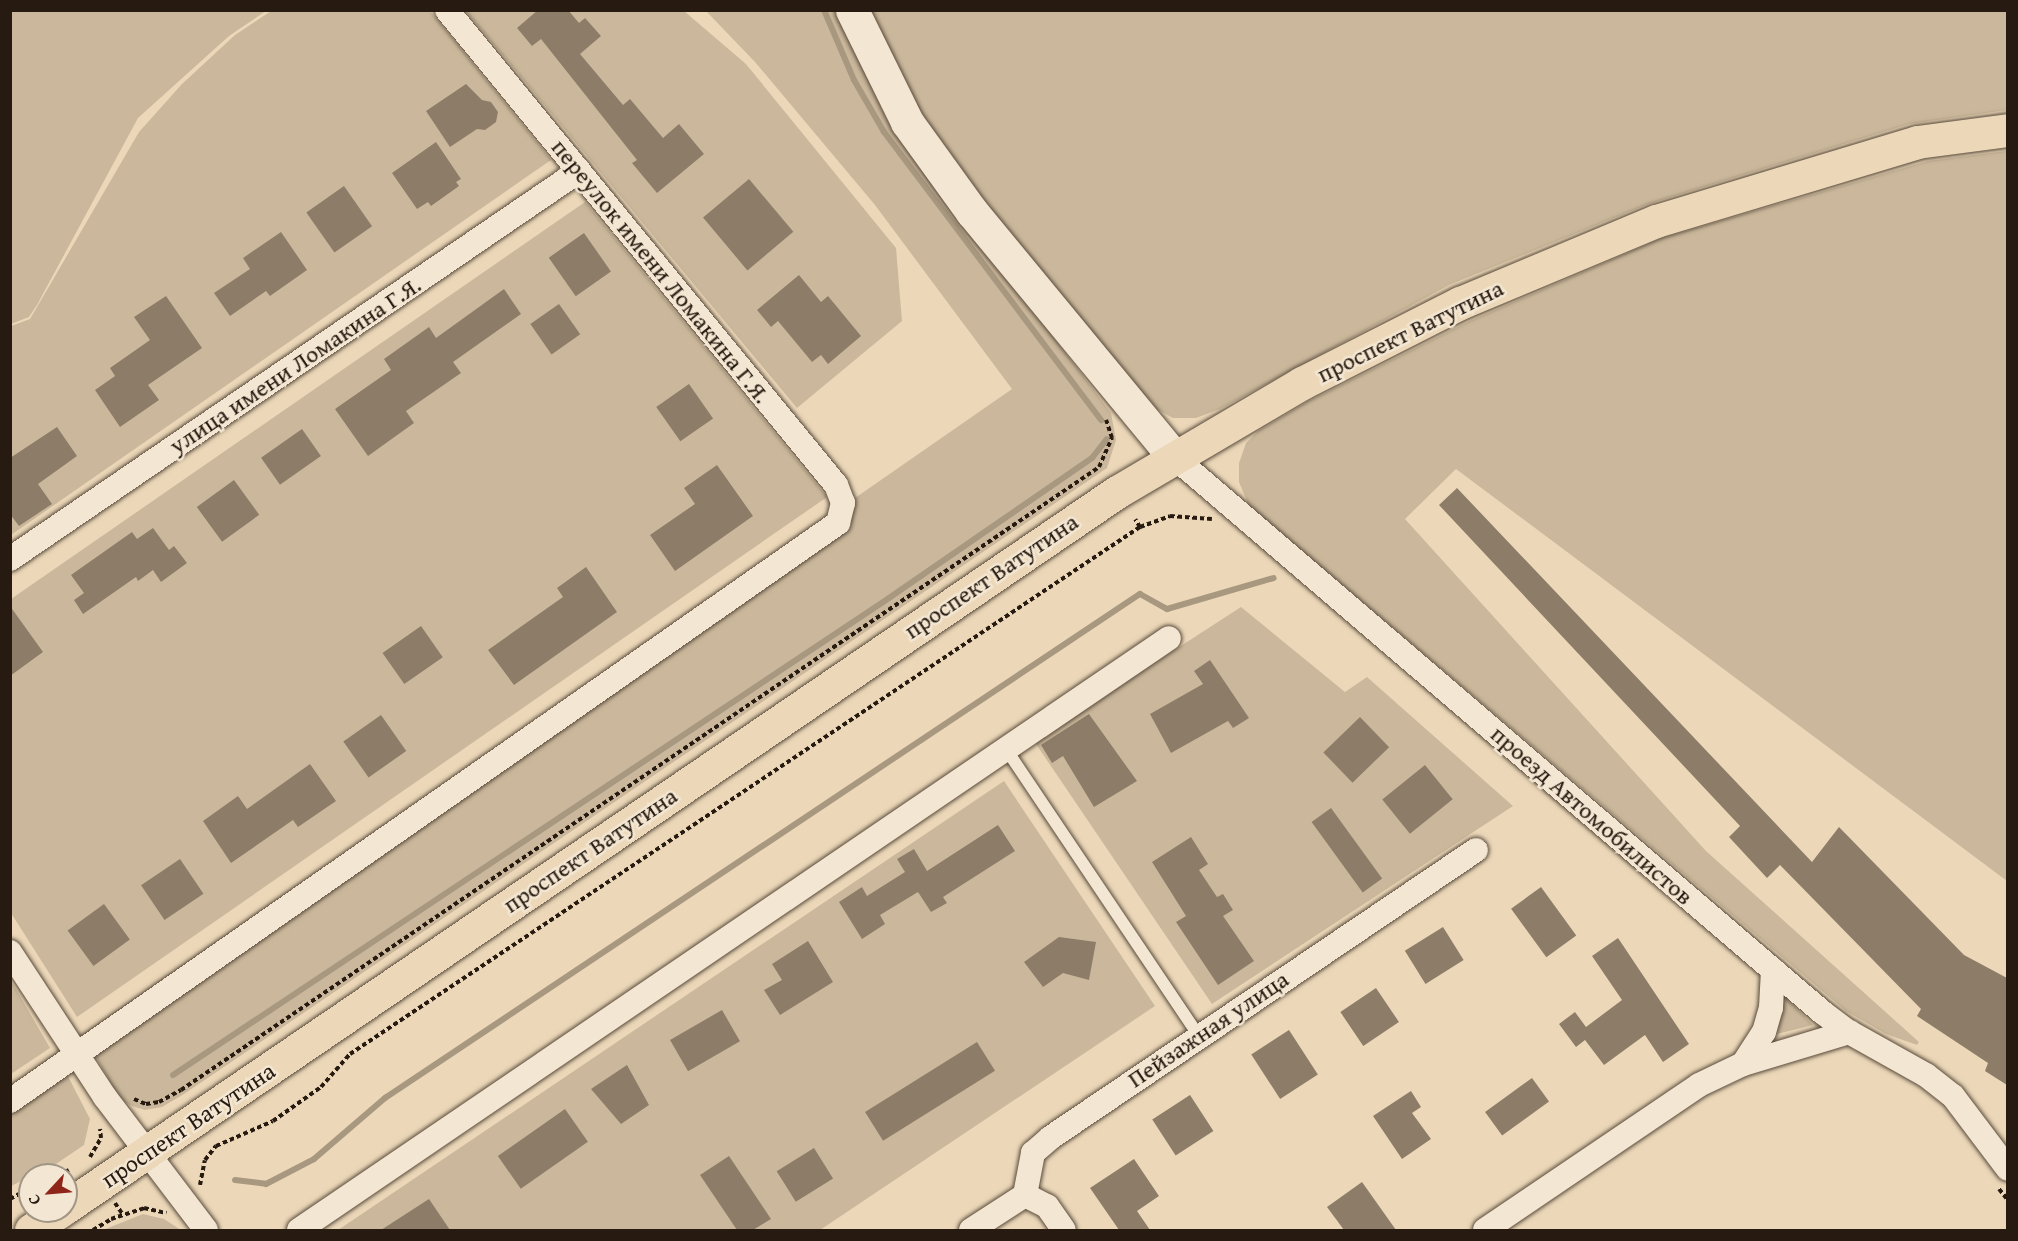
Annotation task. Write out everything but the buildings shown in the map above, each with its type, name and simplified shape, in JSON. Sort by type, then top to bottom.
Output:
[{"type":"main road","name":"проспект Ватутина","points":[[78,1199],[874,656],[1174,457],[1302,383],[1460,303],[1656,221],[1917,142],[2007,130]]},
{"type":"street","name":"переулок имени Ломакина Г.Я.","points":[[10,1101],[78,1056],[838,524],[843,502],[836,484],[447,10]]},
{"type":"street","points":[[852,10],[907,122],[972,212],[1174,457]]},
{"type":"street","name":"улица имени Ломакина Г.Я.","points":[[10,559],[579,171]]},
{"type":"street","name":"проезд Автомобилистов","points":[[1174,457],[1773,970],[1849,1032],[1901,1058],[1953,1096],[2001,1176]]},
{"type":"street","points":[[299,1230],[1169,638]]},
{"type":"street","name":"Пейзажная улица","points":[[1025,1195],[1033,1153],[1198,1035],[1476,850]]},
{"type":"street","points":[[10,952],[78,1056],[206,1230]]},
{"type":"street","points":[[1743,1064],[1764,1032],[1771,1008],[1773,970]]},
{"type":"street","points":[[1485,1230],[1611,1142],[1699,1085],[1743,1064],[1849,1032]]},
{"type":"street","points":[[972,1230],[1025,1195],[1047,1206],[1064,1230]]},
{"type":"lane","points":[[1006,749],[1198,1035]]},
{"type":"path","points":[[124,1093],[146,1104],[159,1102],[181,1090],[1099,467]]},
{"type":"path","points":[[202,1192],[200,1173],[216,1146],[273,1121],[321,1087],[350,1054],[1140,527],[1135,519]]},
{"type":"path","points":[[85,1162],[102,1138],[99,1122]]},
{"type":"path","points":[[2001,1176],[2007,1200]]},
{"type":"path","points":[[93,1230],[111,1219],[144,1208],[175,1219]]},
{"type":"shaded area","points":[[11,10],[266,11],[229,36],[138,118],[37,305],[29,317],[11,324]]},
{"type":"shaded area","points":[[271,11],[430,11],[551,160],[11,535],[11,326],[30,319],[139,132],[182,84],[235,35]]},
{"type":"shaded area","points":[[466,11],[684,11],[746,64],[896,248],[902,321],[797,408]]},
{"type":"shaded area","points":[[706,11],[839,11],[963,218],[1111,413],[1116,440],[1107,468],[184,1094],[162,1107],[145,1110],[132,1106],[120,1099],[83,1034],[1012,389],[875,205],[755,62]]},
{"type":"shaded area","points":[[867,11],[2007,11],[2007,110],[1909,124],[1648,204],[1449,285],[1220,409],[1196,418],[1173,418],[1142,401],[916,115]]},
{"type":"shaded area","points":[[2007,151],[2007,881],[1456,469],[1405,519],[1706,851],[1919,1042],[1917,1045],[1886,1034],[1846,1011],[1249,506],[1239,482],[1239,463],[1246,443],[1258,431],[1309,401],[1470,321],[1662,238],[1928,161]]},
{"type":"shaded area","points":[[585,202],[827,497],[77,1017],[11,913],[11,599]]},
{"type":"shaded area","points":[[1241,607],[1345,692],[1367,677],[1513,806],[1212,1004],[1034,741]]},
{"type":"shaded area","points":[[1004,781],[1155,1006],[820,1230],[338,1230]]},
{"type":"shaded area","points":[[10,979],[50,1048],[11,1074],[10,1074]]},
{"type":"shaded area","points":[[1783,995],[1813,1025],[1777,1034]]},
{"type":"shaded area","points":[[56,1053],[90,1119],[84,1145],[57,1163],[18,1163],[18,1183],[11,1186],[10,1086]]},
{"type":"shaded area","points":[[143,1214],[164,1219],[181,1230],[103,1230]]},
{"type":"waterway","points":[[824,10],[854,80],[884,132],[1101,420]]},
{"type":"waterway","points":[[173,1075],[889,598],[1092,458],[1107,439]]},
{"type":"waterway","points":[[235,1180],[266,1184],[314,1159],[385,1098],[1140,594],[1167,609],[1274,578]]}]
